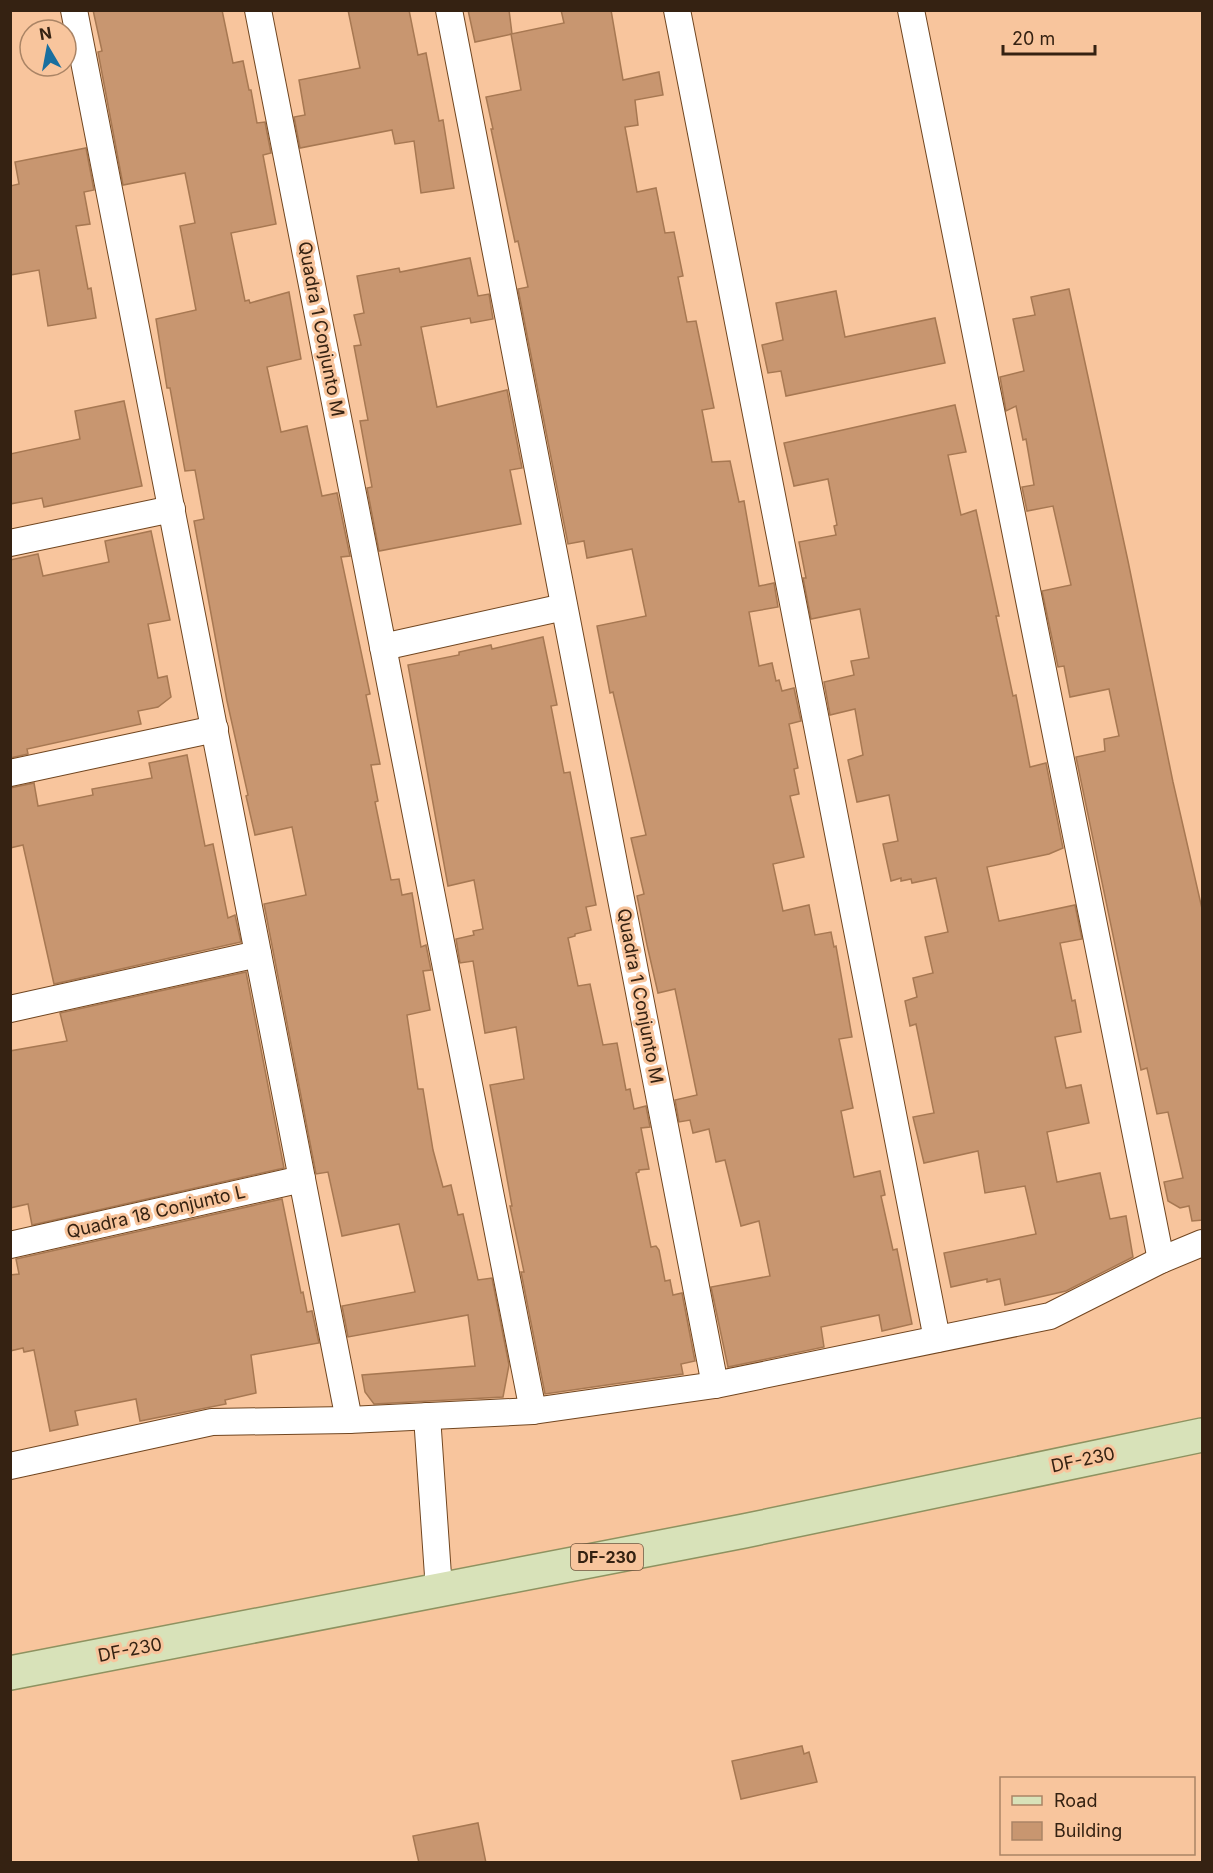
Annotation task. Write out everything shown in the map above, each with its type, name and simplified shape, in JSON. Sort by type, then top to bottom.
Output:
[{"type":"main road","name":"DF-230","points":[[10,1673],[744,1531],[1203,1435]]},
{"type":"street","points":[[74,10],[349,1420]]},
{"type":"street","name":"Quadra 1 Conjunto M","points":[[258,10],[532,1411]]},
{"type":"street","name":"Quadra 1 Conjunto M","points":[[449,10],[715,1385]]},
{"type":"street","points":[[677,10],[937,1340]]},
{"type":"street","points":[[911,10],[1161,1260]]},
{"type":"street","points":[[10,543],[172,509]]},
{"type":"street","points":[[383,647],[564,607]]},
{"type":"street","points":[[10,773],[215,729]]},
{"type":"street","points":[[10,1009],[258,954]]},
{"type":"street","name":"Quadra 18 Conjunto L","points":[[10,1245],[302,1179]]},
{"type":"street","points":[[10,1466],[212,1422],[349,1420],[532,1411],[715,1385],[1050,1316],[1161,1260],[1203,1243]]},
{"type":"street","points":[[427,1416],[439,1590]]},
{"type":"building","points":[[93,10],[222,10],[233,63],[243,61],[257,123],[265,122],[271,153],[263,155],[276,224],[231,233],[245,301],[249,300],[250,303],[289,292],[301,359],[267,367],[281,432],[307,426],[322,496],[337,493],[350,556],[341,557],[370,694],[366,695],[380,764],[371,765],[378,801],[375,802],[391,880],[399,879],[402,895],[412,893],[421,947],[426,945],[431,970],[423,971],[430,1010],[407,1015],[418,1089],[423,1089],[433,1150],[443,1187],[451,1185],[458,1215],[463,1214],[478,1280],[492,1278],[509,1365],[503,1397],[374,1404],[365,1392],[362,1375],[475,1366],[468,1315],[348,1337],[342,1306],[415,1292],[399,1224],[342,1236],[328,1172],[316,1174],[264,904],[306,895],[292,827],[255,835],[227,701],[194,521],[204,519],[195,470],[185,471],[170,388],[167,388],[156,319],[196,310],[180,226],[195,223],[185,173],[123,185],[98,52],[102,51]]},
{"type":"building","points":[[348,10],[409,10],[418,55],[426,53],[439,121],[443,120],[454,188],[421,193],[414,141],[395,144],[392,130],[300,148],[294,117],[305,115],[299,80],[360,68]]},
{"type":"building","points":[[468,10],[509,10],[512,34],[475,42]]},
{"type":"building","points":[[561,10],[611,10],[623,80],[659,72],[663,95],[635,100],[638,125],[625,127],[637,192],[656,188],[665,233],[674,232],[683,276],[678,277],[687,322],[696,321],[714,408],[702,410],[712,462],[730,461],[739,502],[744,501],[759,586],[774,583],[778,607],[749,612],[759,666],[772,663],[776,681],[779,680],[782,691],[794,688],[801,721],[789,724],[798,768],[794,769],[799,794],[790,796],[804,857],[773,864],[783,911],[809,905],[815,935],[831,932],[834,947],[836,946],[852,1037],[839,1039],[853,1108],[841,1111],[854,1177],[880,1171],[885,1195],[881,1196],[893,1250],[897,1249],[912,1324],[882,1331],[879,1315],[821,1327],[824,1347],[728,1367],[711,1287],[770,1276],[759,1221],[741,1226],[725,1160],[716,1162],[709,1129],[693,1133],[690,1120],[679,1122],[675,1100],[697,1095],[675,989],[658,993],[647,945],[637,896],[644,894],[631,838],[646,835],[613,692],[610,693],[597,626],[646,616],[632,549],[587,558],[584,541],[568,544],[518,289],[528,287],[518,241],[515,242],[486,97],[521,90],[511,34],[564,23]]},
{"type":"building","points":[[86,148],[94,190],[84,192],[90,224],[76,226],[96,318],[48,326],[39,270],[10,275],[10,186],[19,184],[15,162]]},
{"type":"building","points":[[470,258],[478,296],[489,294],[493,319],[471,323],[470,318],[421,327],[437,407],[507,390],[522,468],[510,470],[521,524],[379,551],[367,488],[372,487],[360,421],[368,420],[354,346],[361,345],[354,315],[364,313],[357,276],[399,268],[400,272]]},
{"type":"building","points":[[1069,289],[1173,782],[1203,913],[1203,1220],[1192,1221],[1189,1206],[1180,1208],[1168,1201],[1164,1182],[1183,1178],[1168,1112],[1157,1114],[1147,1068],[1141,1070],[1076,757],[1105,751],[1104,739],[1119,736],[1109,689],[1070,697],[1064,666],[1058,667],[1042,591],[1071,585],[1053,506],[1027,511],[1022,487],[1034,485],[1026,439],[1023,440],[1016,406],[1006,411],[1000,377],[1024,371],[1013,319],[1035,315],[1031,297]]},
{"type":"building","points":[[836,291],[845,337],[935,318],[945,363],[786,396],[781,371],[768,373],[762,345],[783,340],[776,303]]},
{"type":"building","points":[[124,401],[142,486],[44,507],[42,498],[10,504],[10,454],[80,439],[75,411]]},
{"type":"building","points":[[955,405],[966,452],[948,455],[961,515],[976,510],[999,616],[996,616],[1013,696],[1016,695],[1030,767],[1046,763],[1063,848],[1049,854],[987,867],[999,921],[1075,905],[1082,939],[1060,943],[1081,1032],[1055,1037],[1066,1088],[1081,1085],[1089,1123],[1047,1132],[1057,1182],[1100,1173],[1110,1219],[1126,1216],[1133,1257],[1066,1291],[1005,1305],[1000,1279],[987,1282],[987,1279],[951,1287],[944,1253],[1036,1234],[1025,1186],[985,1193],[978,1151],[924,1163],[913,1117],[934,1113],[916,1024],[910,1026],[905,1001],[917,997],[913,978],[933,973],[925,937],[948,932],[936,878],[912,883],[911,879],[901,881],[901,878],[891,881],[883,844],[898,841],[889,795],[857,802],[848,760],[863,755],[855,709],[830,715],[824,682],[854,675],[851,661],[869,658],[860,609],[811,619],[799,542],[836,535],[834,526],[837,525],[828,479],[794,486],[784,443]]},
{"type":"building","points":[[151,531],[170,620],[148,624],[158,678],[167,676],[171,697],[158,707],[138,711],[141,724],[27,749],[28,754],[10,758],[10,560],[38,554],[43,576],[109,562],[105,541]]},
{"type":"building","points":[[543,637],[557,705],[551,706],[564,773],[570,772],[596,905],[586,907],[591,930],[568,938],[578,986],[590,984],[603,1045],[617,1043],[626,1090],[630,1089],[634,1109],[646,1106],[650,1127],[641,1128],[649,1169],[639,1170],[636,1173],[651,1247],[656,1246],[659,1250],[665,1281],[670,1280],[673,1295],[682,1293],[695,1361],[681,1364],[683,1374],[545,1394],[521,1272],[524,1272],[510,1206],[512,1206],[490,1085],[524,1079],[516,1027],[485,1033],[473,961],[460,963],[456,939],[474,935],[473,931],[483,929],[474,880],[448,886],[408,665],[459,655],[459,652],[491,645],[492,649]]},
{"type":"building","points":[[187,755],[205,846],[213,844],[228,918],[235,915],[241,942],[54,984],[23,845],[10,848],[10,788],[34,783],[38,806],[93,795],[92,789],[152,778],[149,763]]},
{"type":"building","points":[[246,972],[284,1168],[32,1225],[28,1204],[10,1208],[10,1051],[67,1041],[60,1013]]},
{"type":"building","points":[[282,1199],[301,1293],[303,1292],[307,1312],[312,1311],[319,1343],[251,1355],[256,1393],[225,1400],[226,1404],[140,1421],[136,1399],[75,1411],[78,1425],[50,1431],[34,1350],[24,1352],[23,1348],[10,1351],[10,1275],[19,1274],[16,1259]]},
{"type":"building","points":[[802,1746],[804,1754],[809,1752],[817,1782],[741,1799],[732,1761]]},
{"type":"building","points":[[478,1823],[486,1863],[419,1863],[413,1836]]}]
